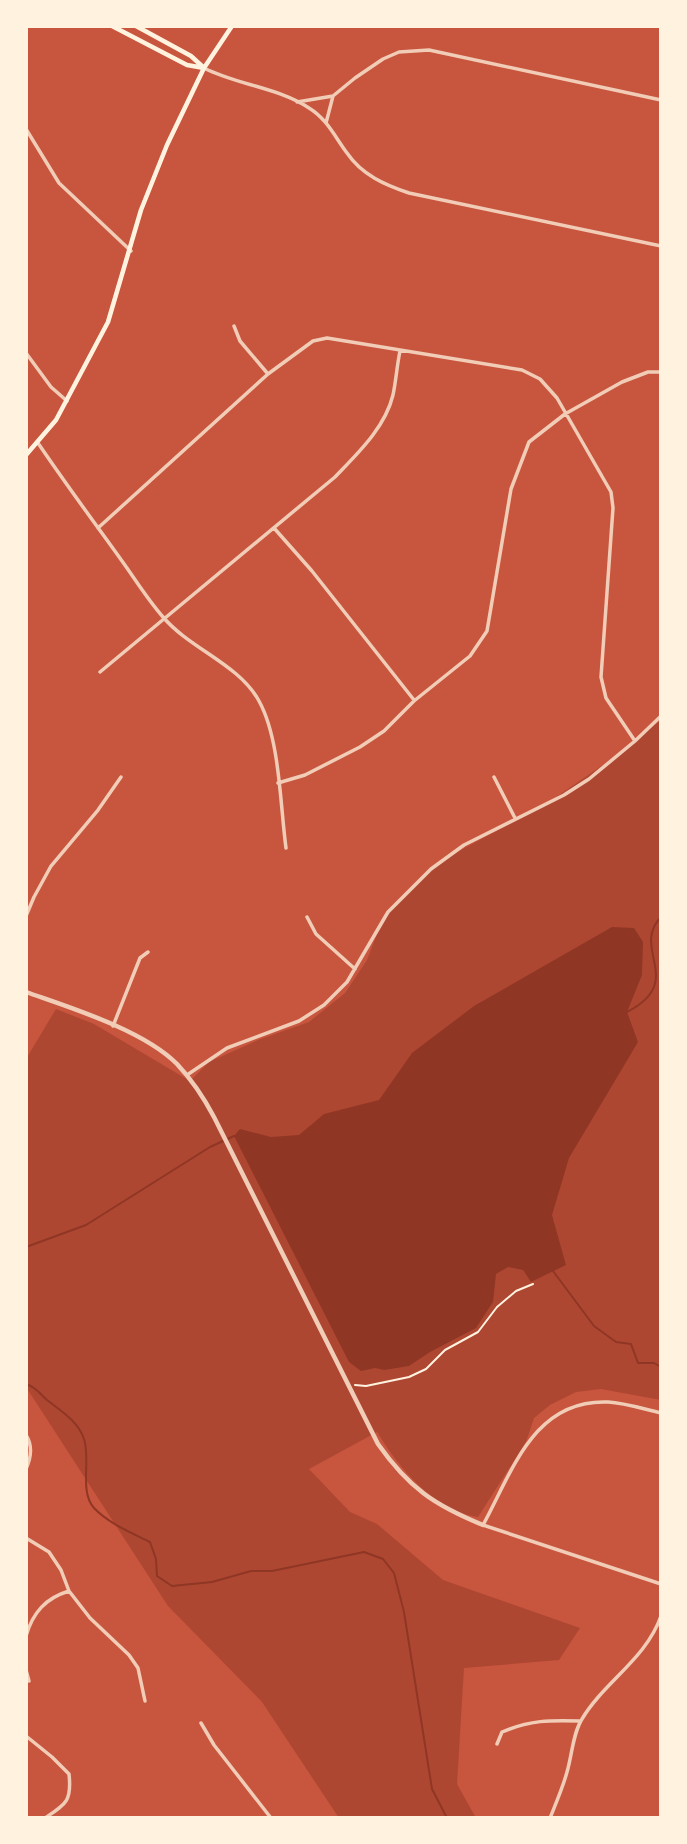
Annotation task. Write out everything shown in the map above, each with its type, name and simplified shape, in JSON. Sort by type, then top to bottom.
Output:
[{"type":"main road","points":[[112,26],[187,65],[204,68]]},
{"type":"main road","points":[[136,26],[191,56],[204,68]]},
{"type":"main road","points":[[26,455],[38,443],[67,401],[108,322],[141,210],[167,145],[204,68],[232,26]]},
{"type":"street","points":[[298,102],[333,96],[383,58],[409,50],[429,50],[661,100]]},
{"type":"street","points":[[204,68],[221,77],[264,89],[309,108],[326,123],[355,164],[390,187],[661,246]]},
{"type":"street","points":[[326,123],[333,96]]},
{"type":"street","points":[[26,129],[59,183],[131,251]]},
{"type":"street","points":[[234,326],[240,341],[268,374]]},
{"type":"street","points":[[98,528],[268,374],[306,345],[327,338],[522,370],[540,379],[556,398],[611,492],[613,508],[601,677],[606,698],[635,741]]},
{"type":"street","points":[[100,672],[335,477],[377,428],[393,396],[400,351]]},
{"type":"street","points":[[26,354],[51,387],[67,401]]},
{"type":"street","points":[[278,783],[305,775],[359,747],[384,730],[414,701],[470,656],[487,631],[516,474],[529,442],[565,414],[622,383],[648,372],[661,372]]},
{"type":"street","points":[[38,443],[164,620],[195,647],[243,681],[258,699],[267,719],[286,848]]},
{"type":"street","points":[[274,528],[312,571],[414,701]]},
{"type":"street","points":[[187,1075],[227,1048],[299,1021],[314,1012],[340,991],[388,912],[412,885],[450,854],[564,795],[589,779],[661,716]]},
{"type":"street","points":[[26,916],[51,866],[98,810],[121,776]]},
{"type":"street","points":[[494,777],[515,818]]},
{"type":"street","points":[[307,917],[316,934],[355,970]]},
{"type":"street","points":[[113,1026],[141,958],[148,952]]},
{"type":"street","points":[[26,992],[113,1026],[153,1045],[187,1075],[207,1103],[378,1444],[393,1465],[424,1495],[448,1511],[484,1525],[661,1584]]},
{"type":"street","points":[[484,1525],[535,1432],[555,1415],[594,1402],[609,1402],[661,1413]]},
{"type":"street","points":[[26,1435],[30,1441],[31,1454],[26,1469]]},
{"type":"street","points":[[26,1538],[49,1552],[61,1570],[69,1591],[90,1618],[121,1646],[138,1668],[145,1701]]},
{"type":"street","points":[[26,1636],[30,1622],[45,1602],[69,1591]]},
{"type":"street","points":[[550,1818],[566,1774],[580,1721],[603,1692],[634,1661],[661,1616]]},
{"type":"street","points":[[26,1670],[29,1681]]},
{"type":"street","points":[[497,1744],[502,1732],[517,1726],[539,1720],[580,1721]]},
{"type":"street","points":[[201,1723],[214,1745],[271,1818]]},
{"type":"street","points":[[26,1736],[69,1774],[69,1798],[64,1805],[45,1818]]},
{"type":"path","points":[[353,1385],[366,1386],[409,1377],[426,1369],[445,1350],[478,1332],[497,1307],[516,1291],[533,1284]]},
{"type":"shaded area","points":[[661,720],[661,1400],[601,1389],[576,1392],[550,1405],[534,1418],[526,1442],[478,1517],[447,1506],[419,1486],[396,1460],[377,1432],[309,1469],[350,1512],[377,1524],[443,1580],[580,1628],[559,1660],[464,1668],[457,1784],[476,1818],[339,1818],[262,1702],[168,1606],[26,1387],[26,1059],[56,1009],[94,1024],[190,1081],[209,1062],[258,1040],[309,1022],[345,993],[367,960],[383,918],[427,872],[459,851],[543,806],[603,765]]},
{"type":"shaded area","points":[[612,927],[634,928],[643,942],[642,975],[627,1012],[638,1042],[569,1158],[552,1215],[566,1265],[531,1282],[523,1270],[508,1267],[496,1274],[493,1302],[476,1328],[409,1366],[361,1371],[349,1362],[234,1136],[240,1129],[271,1137],[299,1135],[324,1114],[379,1100],[412,1053],[474,1006]]},
{"type":"waterway","points":[[627,1012],[644,1000],[653,989],[656,977],[651,941],[653,929],[661,917]]},
{"type":"waterway","points":[[26,1247],[86,1225],[210,1147],[234,1136]]},
{"type":"waterway","points":[[553,1271],[594,1326],[616,1342],[631,1344],[638,1363],[654,1363],[661,1367]]},
{"type":"waterway","points":[[26,1384],[78,1427],[86,1447],[87,1493],[94,1508],[113,1523],[150,1542],[156,1559],[157,1576],[172,1586],[212,1582],[251,1571],[272,1571],[364,1552],[383,1559],[394,1573],[404,1612],[432,1789],[447,1818]]}]
